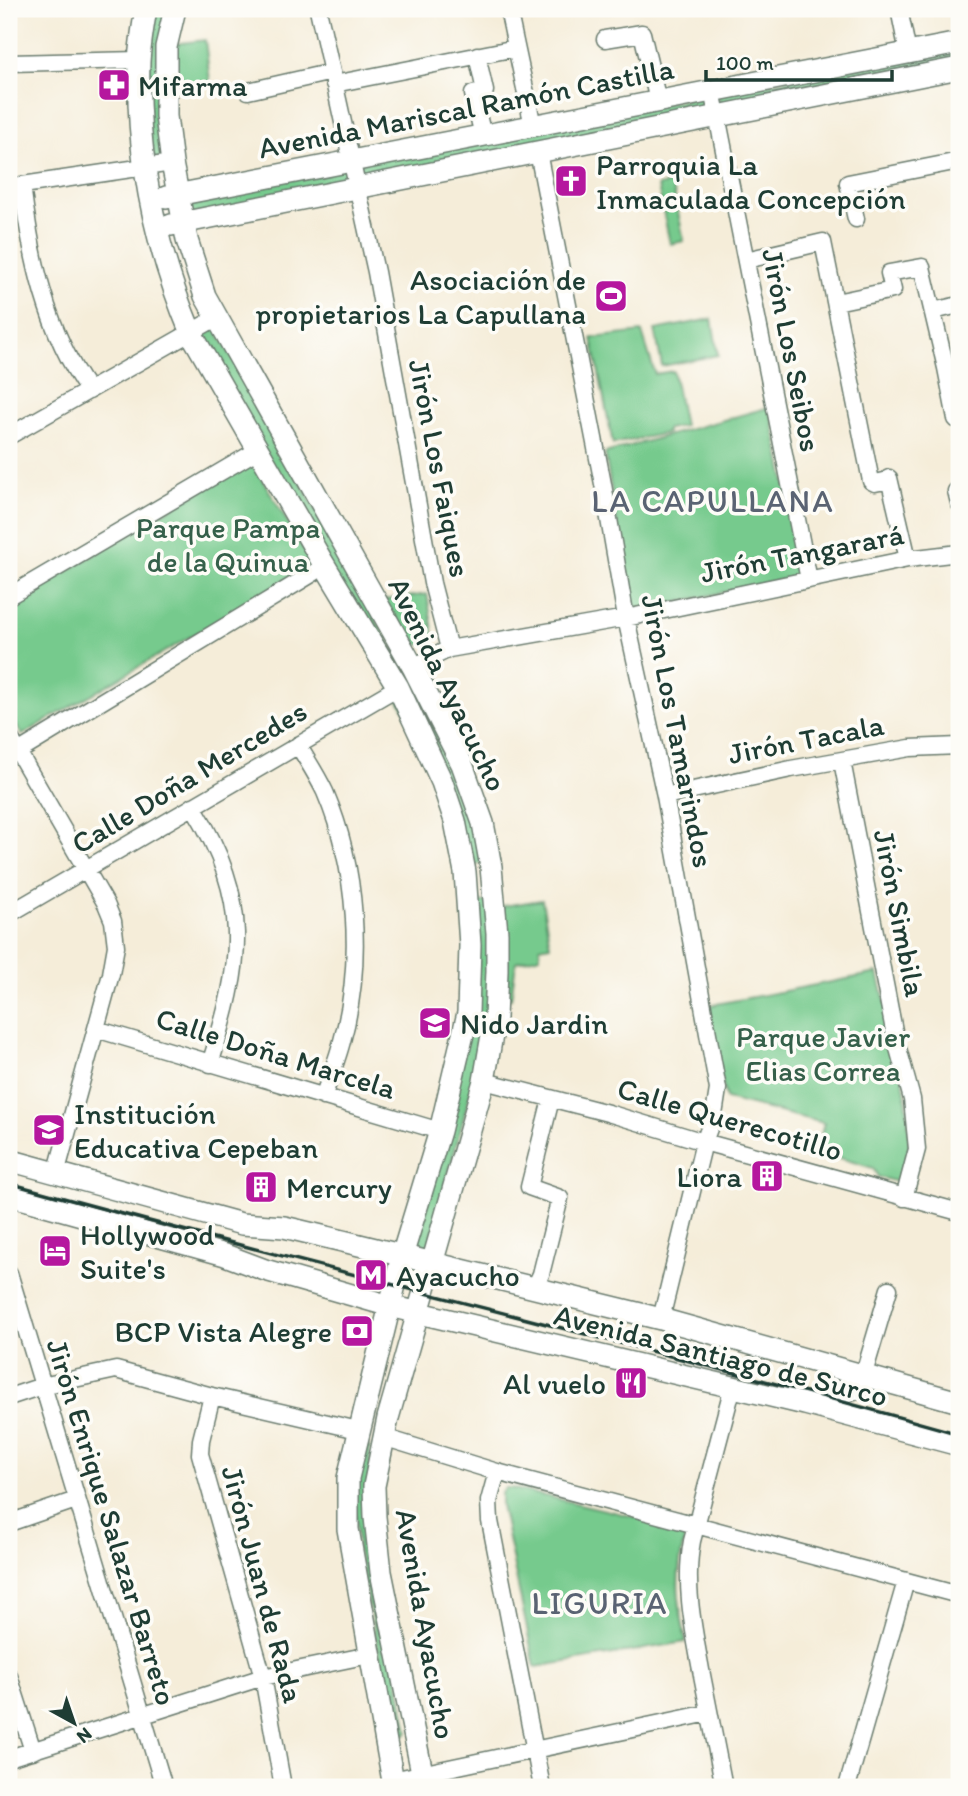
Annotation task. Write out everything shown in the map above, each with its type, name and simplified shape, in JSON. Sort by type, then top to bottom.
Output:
[{"type":"main road","name":"Avenida Ayacucho","points":[[146,9],[139,60],[144,167],[155,228],[180,307],[191,333],[258,450],[398,687],[442,782],[455,821],[465,872],[470,977],[468,1013],[440,1131],[402,1256],[348,1478],[348,1529],[393,1784]]},
{"type":"main road","name":"Avenida Ayacucho","points":[[175,9],[166,47],[166,116],[178,195],[205,296],[413,667],[465,771],[483,823],[491,867],[497,933],[496,994],[495,1018],[484,1081],[383,1437],[374,1486],[377,1544],[424,1781]]},
{"type":"main road","name":"Avenida Mariscal Ramón Castilla","points":[[150,201],[959,43]]},
{"type":"main road","name":"Avenida Mariscal Ramón Castilla","points":[[155,228],[959,68]]},
{"type":"main road","points":[[180,307],[205,296]]},
{"type":"main road","points":[[465,872],[491,867]]},
{"type":"main road","points":[[467,898],[494,895]]},
{"type":"main road","name":"Avenida Santiago de Surco","points":[[9,1149],[246,1212],[284,1227],[668,1321],[959,1416]]},
{"type":"main road","name":"Avenida Santiago de Surco","points":[[9,1160],[242,1224],[284,1227]]},
{"type":"main road","name":"Avenida Santiago de Surco","points":[[9,1195],[225,1255],[265,1270],[390,1306],[733,1386],[959,1445]]},
{"type":"main road","name":"Avenida Santiago de Surco","points":[[9,1205],[221,1264],[265,1270]]},
{"type":"main road","points":[[805,1404],[861,1382]]},
{"type":"main road","name":"Avenida Santiago de Surco","points":[[861,1382],[959,1402]]},
{"type":"street","name":"Jirón Los Faiques","points":[[318,9],[376,272],[432,583],[449,649]]},
{"type":"street","points":[[508,9],[533,126]]},
{"type":"street","points":[[899,9],[908,53]]},
{"type":"street","points":[[605,39],[642,33],[658,100]]},
{"type":"street","points":[[248,91],[516,48]]},
{"type":"street","points":[[477,55],[485,92],[473,94],[483,136]]},
{"type":"street","points":[[9,63],[139,60]]},
{"type":"street","name":"Jirón Los Seibos","points":[[712,90],[809,580]]},
{"type":"street","name":"Jirón Los Tamarindos","points":[[538,152],[603,484],[626,618],[665,796],[718,1089],[714,1115],[704,1142],[668,1321]]},
{"type":"street","points":[[856,219],[848,183],[959,162]]},
{"type":"street","points":[[89,391],[65,349],[42,289],[16,186],[172,163]]},
{"type":"street","points":[[746,260],[823,242],[871,481],[875,483],[889,479],[908,559]]},
{"type":"street","points":[[836,302],[893,290],[890,273],[922,267],[933,311],[952,367],[956,419]]},
{"type":"street","points":[[933,311],[959,305]]},
{"type":"street","points":[[9,436],[216,318]]},
{"type":"street","points":[[9,596],[258,450]]},
{"type":"street","points":[[959,490],[956,491],[959,503]]},
{"type":"street","name":"Jirón Tangarará","points":[[413,667],[449,649],[626,618],[908,559],[959,553]]},
{"type":"street","points":[[18,752],[325,566]]},
{"type":"street","name":"Calle Doña Mercedes","points":[[9,914],[398,687]]},
{"type":"street","points":[[9,736],[87,870],[113,921],[116,946],[111,974],[59,1163]]},
{"type":"street","points":[[298,745],[331,807],[345,854],[353,912],[351,999],[343,1040],[323,1097]]},
{"type":"street","name":"Jirón Tacala","points":[[665,796],[791,769],[910,748],[959,746]]},
{"type":"street","name":"Jirón Simbila","points":[[842,761],[896,1041],[912,1100],[917,1149],[904,1198]]},
{"type":"street","points":[[193,806],[225,868],[236,923],[234,978],[210,1064]]},
{"type":"street","name":"Calle Doña Marcela","points":[[96,1029],[440,1131]]},
{"type":"street","name":"Calle Querecotillo","points":[[484,1081],[608,1113],[959,1212]]},
{"type":"street","points":[[535,1287],[560,1198],[528,1187],[551,1099]]},
{"type":"street","name":"Jirón Enrique Salazar Barreto","points":[[9,1280],[164,1787]]},
{"type":"street","points":[[861,1382],[889,1289]]},
{"type":"street","points":[[9,1397],[42,1386],[116,1370],[212,1396],[358,1430]]},
{"type":"street","points":[[724,1787],[689,1593],[688,1562],[733,1386]]},
{"type":"street","name":"Jirón Juan de Rada","points":[[212,1396],[200,1454],[263,1677],[283,1787]]},
{"type":"street","points":[[383,1437],[497,1472],[959,1595]]},
{"type":"street","points":[[497,1472],[489,1502],[490,1521],[542,1787]]},
{"type":"street","points":[[9,1523],[76,1500]]},
{"type":"street","points":[[847,1787],[906,1581]]},
{"type":"street","points":[[9,1758],[263,1677],[369,1655]]},
{"type":"street","points":[[9,1676],[33,1751]]},
{"type":"street","points":[[393,1784],[424,1781],[535,1751],[709,1713]]},
{"type":"green space","points":[[150,9],[166,9],[167,158],[148,161]]},
{"type":"green space","points":[[205,40],[210,82],[187,87],[172,82],[173,44]]},
{"type":"green space","points":[[959,47],[959,63],[721,111],[718,93]]},
{"type":"green space","points":[[709,95],[713,111],[359,184],[354,164]]},
{"type":"green space","points":[[348,163],[352,185],[187,219],[182,197]]},
{"type":"green space","points":[[672,183],[684,241],[670,244],[658,186]]},
{"type":"green space","points":[[712,319],[718,355],[662,366],[655,330]]},
{"type":"green space","points":[[214,325],[466,783],[482,863],[470,867],[445,783],[194,333]]},
{"type":"green space","points":[[642,332],[655,374],[673,371],[684,426],[667,429],[667,433],[613,444],[592,338]]},
{"type":"green space","points":[[770,407],[804,575],[632,612],[605,453]]},
{"type":"green space","name":"Parque Pampa de la Quinua","points":[[251,460],[313,565],[22,735],[9,711],[9,606]]},
{"type":"green space","points":[[427,594],[434,636],[426,644],[416,645],[384,600]]},
{"type":"green space","points":[[542,900],[550,945],[540,947],[540,956],[516,962],[511,998],[503,995],[503,906]]},
{"type":"green space","points":[[490,901],[490,1019],[428,1250],[414,1246],[461,1069],[473,903]]},
{"type":"green space","name":"Parque Javier Elias Correa","points":[[878,973],[897,1049],[908,1112],[906,1165],[897,1182],[878,1177],[873,1168],[817,1151],[824,1123],[726,1099],[706,1006]]},
{"type":"green space","points":[[361,1446],[370,1447],[369,1522],[408,1732],[397,1739],[358,1552],[354,1486]]},
{"type":"green space","points":[[505,1488],[687,1529],[678,1586],[686,1642],[535,1667],[501,1505],[501,1494]]},
{"type":"railway","points":[[9,1183],[959,1434]]},
{"type":"place","name":"Mifarma","points":[[114,85]]},
{"type":"place","name":"Parroquia La Inmaculada Concepción","points":[[571,181]]},
{"type":"place","name":"Asociación de propietarios La Capullana","points":[[611,296]]},
{"type":"place","name":"Nido Jardin","points":[[435,1023]]},
{"type":"place","name":"Institución Educativa Cepeban","points":[[49,1130]]},
{"type":"place","name":"Liora","points":[[767,1176]]},
{"type":"place","name":"Mercury","points":[[261,1187]]},
{"type":"place","name":"Hollywood Suite's","points":[[55,1251]]},
{"type":"place","name":"Ayacucho","points":[[371,1275]]},
{"type":"place","name":"BCP Vista Alegre","points":[[357,1331]]},
{"type":"place","name":"Al vuelo","points":[[631,1383]]},
{"type":"district","name":"LA CAPULLANA","points":[[713,501]]},
{"type":"district","name":"LIGURIA","points":[[600,1603]]}]
